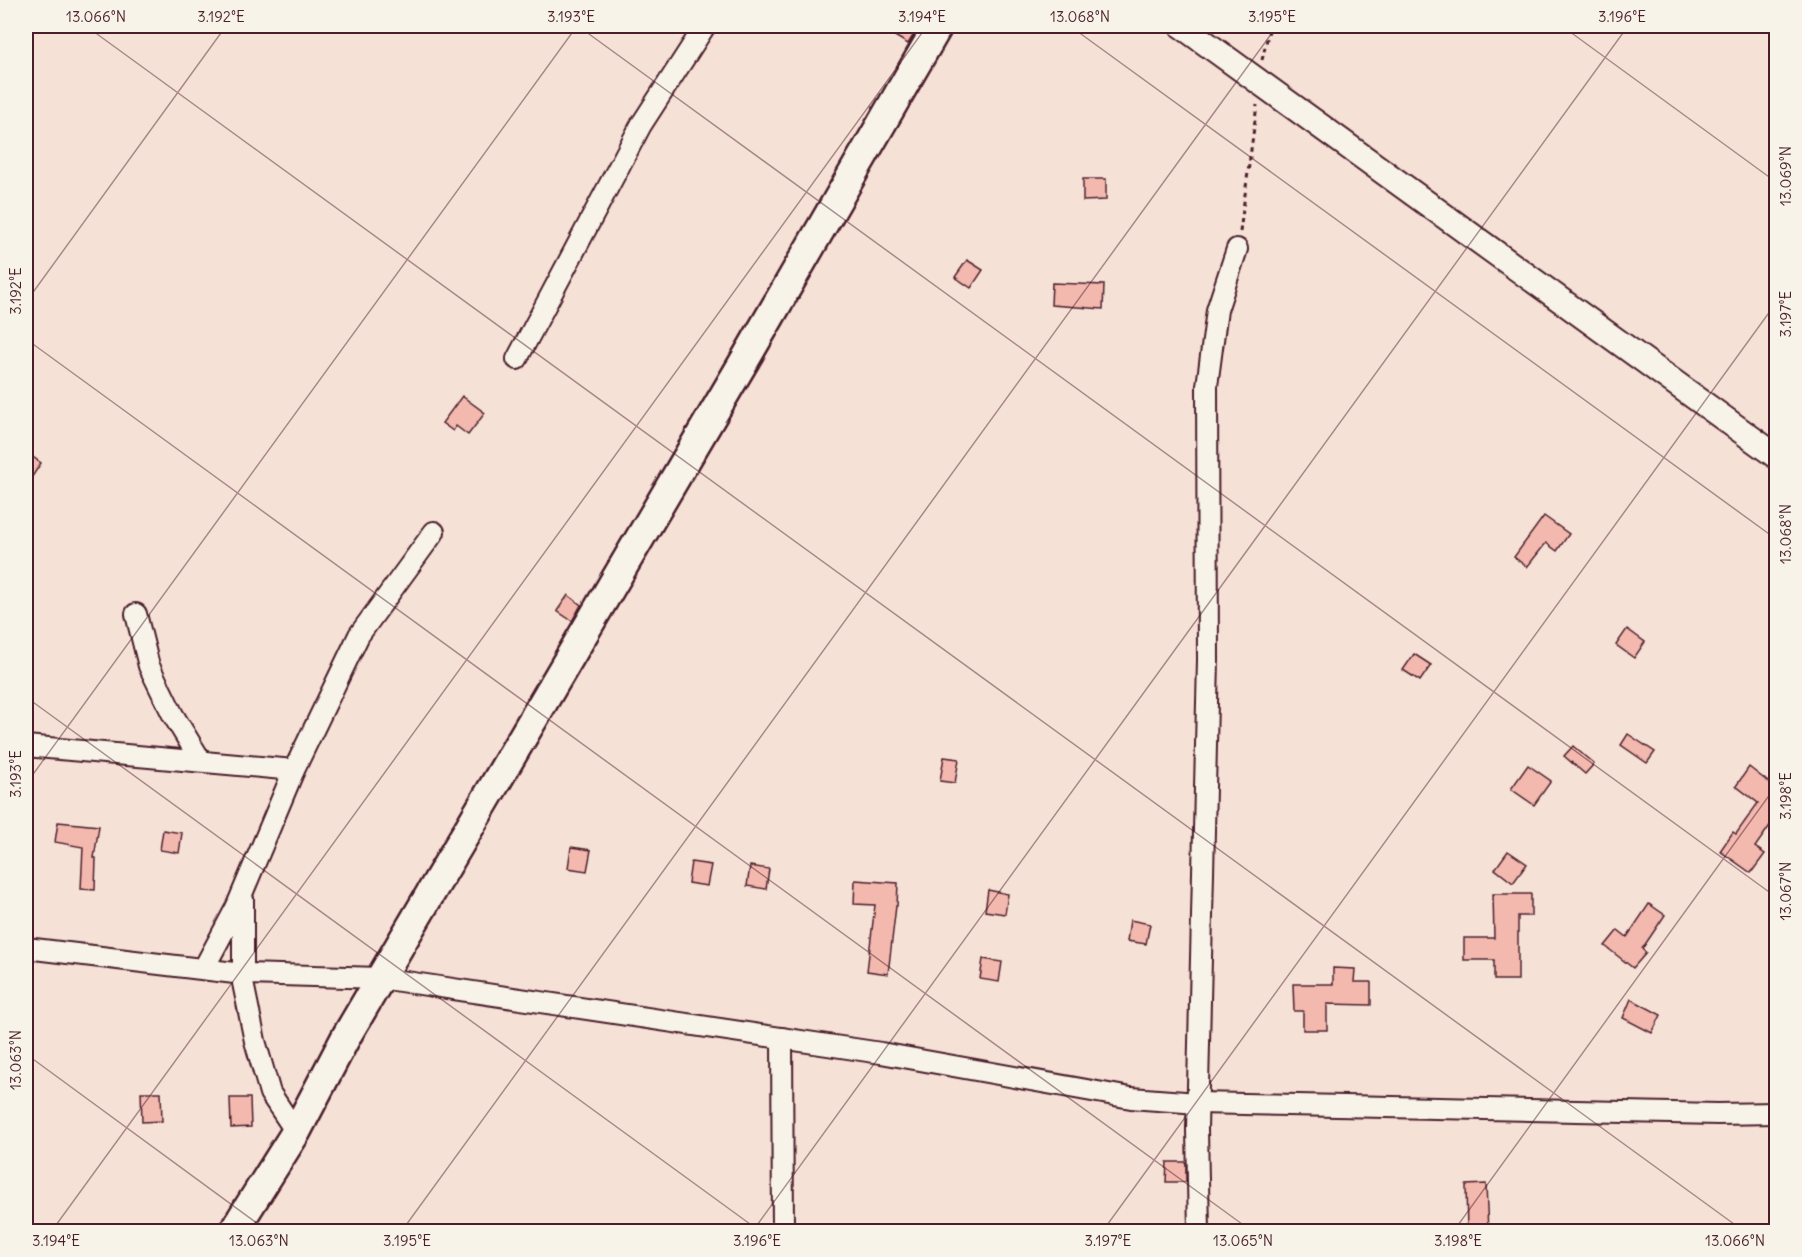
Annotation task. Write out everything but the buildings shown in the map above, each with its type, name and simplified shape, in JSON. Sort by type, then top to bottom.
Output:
[{"type":"main road","points":[[233,1232],[296,1132],[380,978],[746,358],[938,26]]},
{"type":"street","points":[[516,359],[641,125],[705,26]]},
{"type":"street","points":[[1182,26],[1776,456]]},
{"type":"street","points":[[1199,1232],[1198,1103],[1208,660],[1207,386],[1217,310],[1237,249]]},
{"type":"street","points":[[204,968],[243,893],[294,770],[359,635],[434,532]]},
{"type":"street","points":[[136,614],[149,666],[173,715],[201,761]]},
{"type":"street","points":[[26,746],[294,770]]},
{"type":"street","points":[[243,893],[243,983],[255,1041],[270,1093],[296,1132]]},
{"type":"street","points":[[26,948],[243,974],[380,978],[881,1053],[1131,1098],[1198,1103],[1718,1114],[1776,1113]]},
{"type":"street","points":[[782,1038],[783,1232]]},
{"type":"path","points":[[1237,249],[1251,163],[1262,56],[1270,26]]}]
